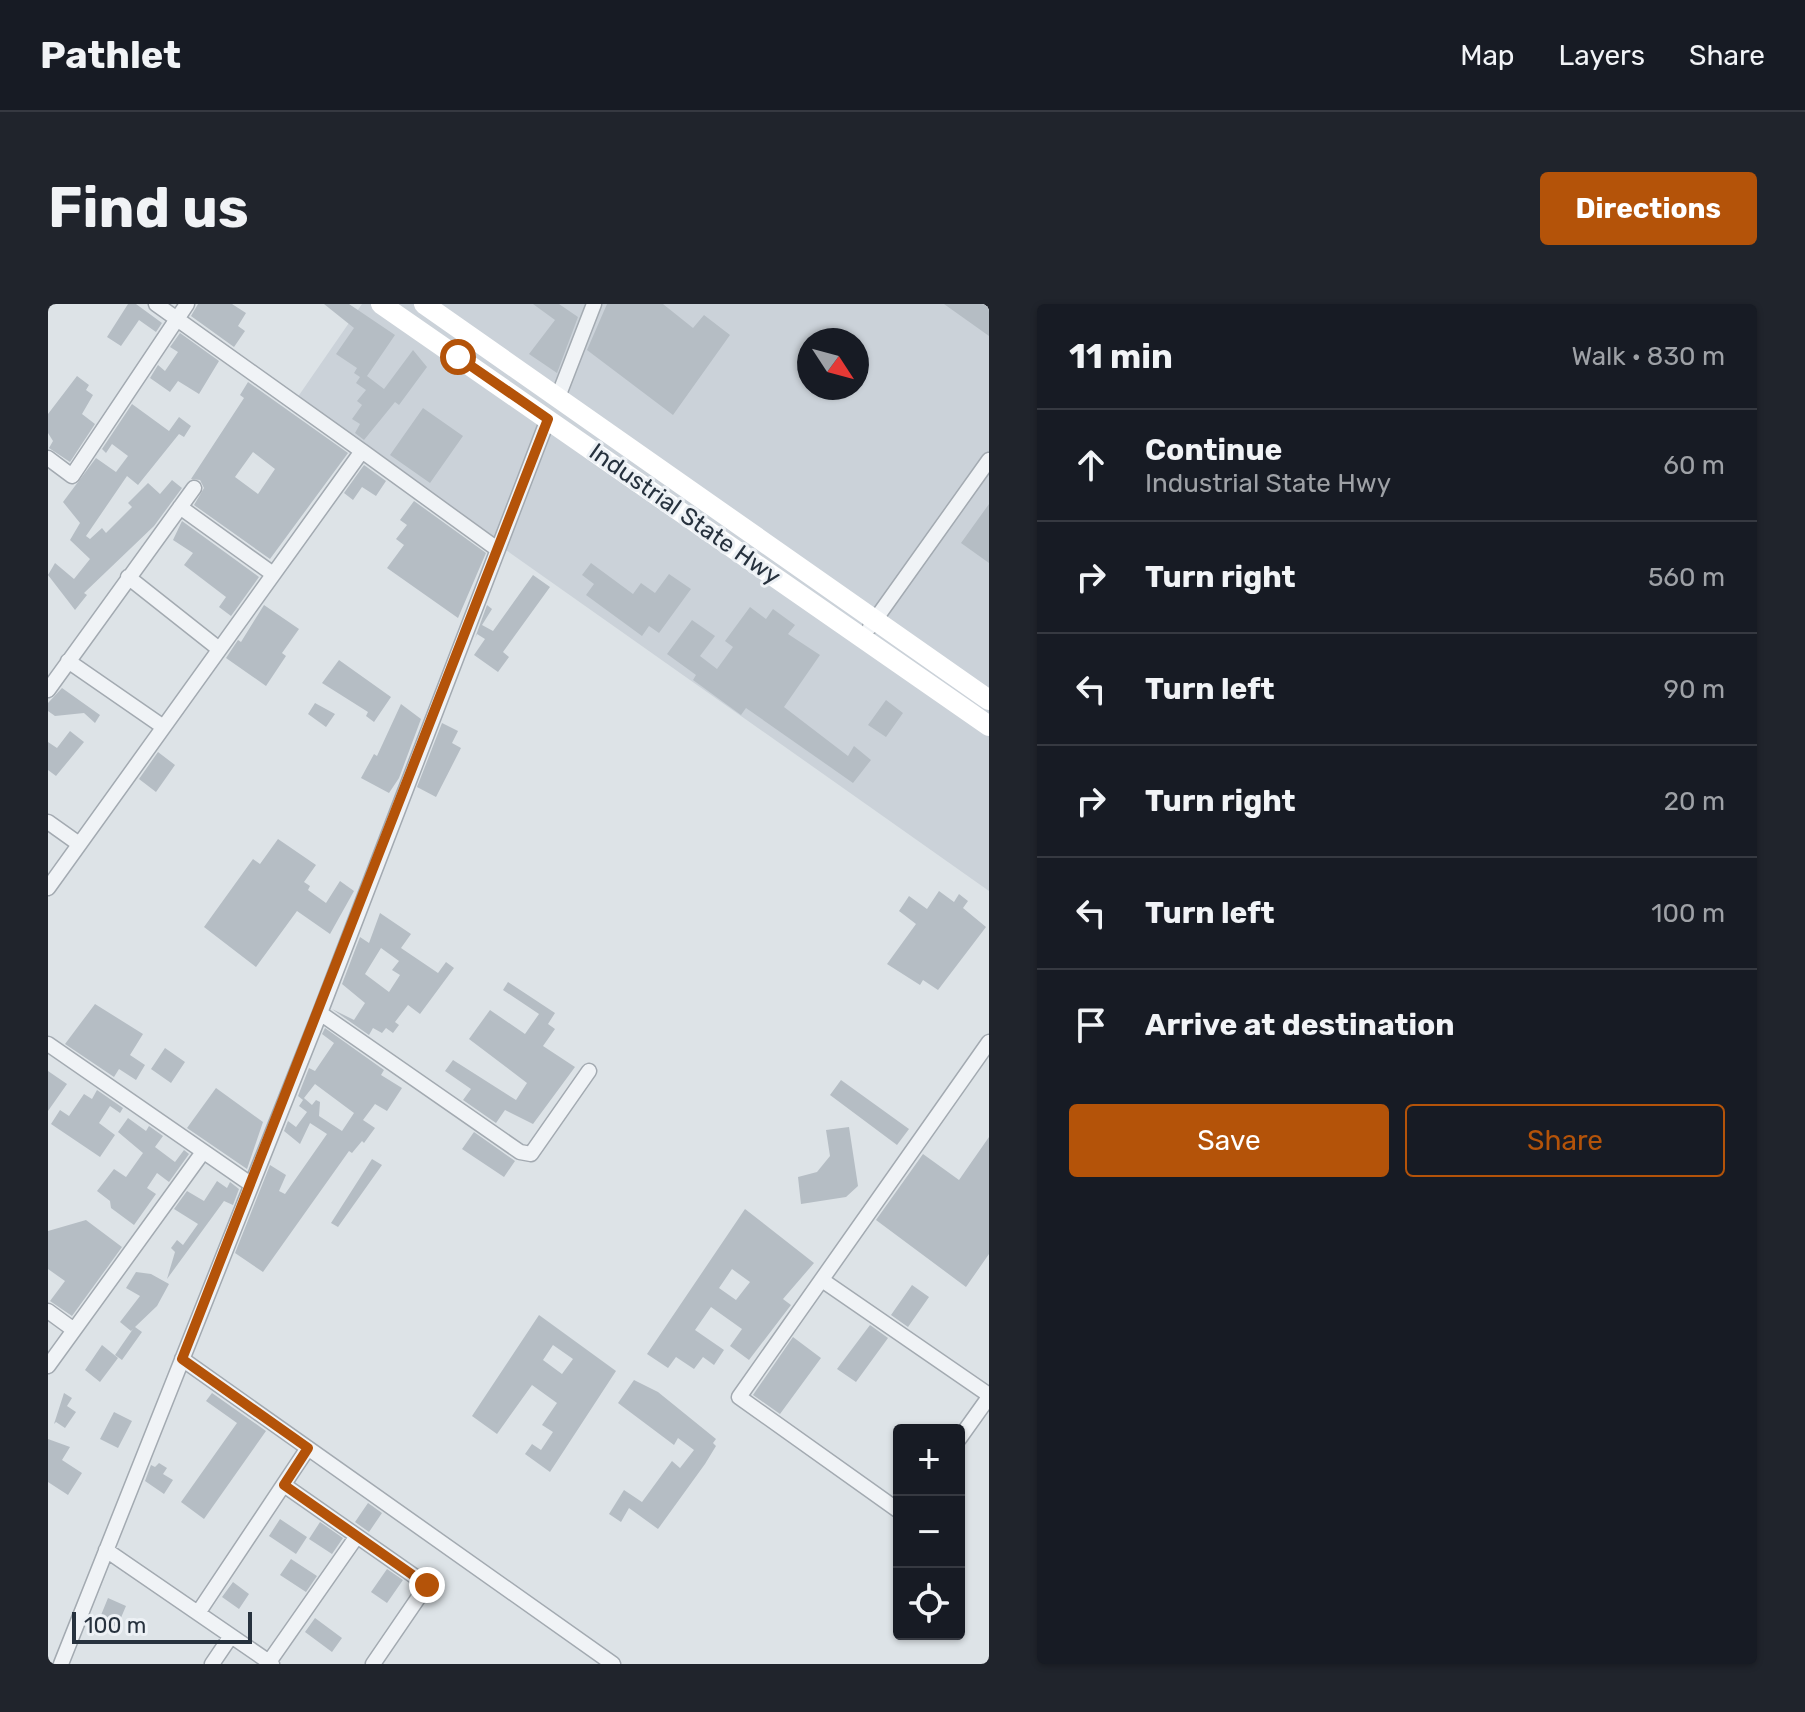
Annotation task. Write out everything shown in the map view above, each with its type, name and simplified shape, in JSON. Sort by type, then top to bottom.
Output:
[{"type":"main road","name":"Industrial State Hwy","points":[[381,304],[639,482],[869,629],[989,700]]},
{"type":"main road","name":"Industrial State Hwy","points":[[424,304],[651,463],[869,629],[989,726]]},
{"type":"main road","points":[[458,357],[471,337]]},
{"type":"main road","points":[[639,482],[651,463]]},
{"type":"street","points":[[156,304],[497,549]]},
{"type":"street","points":[[48,458],[72,476],[187,304]]},
{"type":"street","points":[[558,397],[594,304]]},
{"type":"street","points":[[61,1664],[249,1183],[320,1013],[548,419]]},
{"type":"street","points":[[48,888],[362,451]]},
{"type":"street","points":[[869,629],[989,460]]},
{"type":"street","points":[[48,690],[194,488]]},
{"type":"street","points":[[180,507],[273,574]]},
{"type":"street","points":[[128,577],[219,649]]},
{"type":"street","points":[[68,661],[162,726]]},
{"type":"street","points":[[48,822],[79,844]]},
{"type":"street","points":[[320,1013],[520,1152],[531,1154],[589,1071]]},
{"type":"street","points":[[893,1507],[739,1397],[989,1042]]},
{"type":"street","points":[[48,1044],[249,1183]]},
{"type":"street","points":[[48,1366],[203,1152]]},
{"type":"street","points":[[822,1280],[989,1396],[965,1430]]},
{"type":"street","points":[[48,1311],[74,1330]]},
{"type":"street","points":[[182,1359],[613,1664]]},
{"type":"street","points":[[198,1613],[308,1448]]},
{"type":"street","points":[[284,1485],[427,1585],[373,1664]]},
{"type":"street","points":[[106,1550],[271,1663],[357,1536]]},
{"type":"street","points":[[212,1664],[231,1636]]},
{"type":"shaded area","points":[[362,304],[989,304],[989,891],[295,401]]},
{"type":"building","points":[[128,304],[136,304],[162,323],[156,332],[139,320],[121,346],[107,337]]},
{"type":"building","points":[[198,304],[232,304],[246,313],[238,326],[245,331],[234,347],[191,316]]},
{"type":"building","points":[[324,304],[349,304],[395,335],[367,376],[384,389],[413,350],[427,367],[399,405],[395,402],[364,440],[355,433],[360,424],[352,419],[362,405],[357,401],[366,390],[356,383],[360,377],[354,373],[357,368],[336,354],[354,328]]},
{"type":"building","points":[[533,304],[559,304],[578,317],[557,373],[529,354],[555,320]]},
{"type":"building","points":[[607,304],[663,304],[693,328],[704,315],[730,335],[673,415],[587,350]]},
{"type":"building","points":[[944,304],[989,304],[989,336]]},
{"type":"building","points":[[180,333],[219,361],[199,394],[178,381],[170,392],[150,378],[158,365],[165,371],[178,352],[170,347]]},
{"type":"building","points":[[77,376],[89,385],[86,390],[93,395],[82,414],[95,424],[70,462],[49,448],[53,441],[48,433],[48,414]]},
{"type":"building","points":[[248,382],[348,453],[270,559],[194,505],[204,488],[200,480],[191,479],[244,398],[240,395]],"holes":[[[253,452],[275,469],[258,494],[235,477]]]},
{"type":"building","points":[[132,404],[169,431],[179,417],[191,426],[184,437],[179,434],[138,485],[127,476],[86,536],[90,539],[102,528],[106,533],[132,507],[128,503],[148,483],[160,494],[172,480],[182,488],[154,526],[84,593],[87,595],[75,610],[48,575],[55,563],[74,579],[90,559],[70,540],[80,523],[63,502],[96,458],[116,472],[128,456],[112,444],[106,453],[102,449]]},
{"type":"building","points":[[423,408],[463,436],[430,483],[390,455]]},
{"type":"building","points":[[364,465],[386,481],[376,496],[362,487],[353,500],[344,493]]},
{"type":"building","points":[[414,501],[486,553],[458,618],[387,568],[404,545],[396,539],[407,525],[400,520]]},
{"type":"building","points":[[989,504],[989,563],[961,543]]},
{"type":"building","points":[[182,521],[259,577],[231,616],[219,607],[226,597],[184,565],[193,553],[173,540]]},
{"type":"building","points":[[591,563],[633,594],[641,583],[655,593],[669,574],[691,589],[659,633],[649,626],[642,636],[586,595],[594,584],[582,575]]},
{"type":"building","points":[[533,575],[550,587],[503,652],[509,657],[498,672],[474,655],[485,639],[477,634],[475,638],[487,605],[492,609],[482,625],[493,631]]},
{"type":"building","points":[[264,605],[299,629],[282,653],[286,656],[266,686],[226,658],[238,640],[241,642]]},
{"type":"building","points":[[750,607],[766,619],[773,609],[795,625],[788,634],[820,655],[784,707],[848,756],[854,746],[871,760],[853,783],[746,708],[741,715],[693,680],[696,675],[667,654],[692,620],[715,636],[700,656],[717,669],[733,647],[725,641]]},
{"type":"building","points":[[339,660],[391,697],[374,722],[366,716],[368,712],[322,683]]},
{"type":"building","points":[[62,688],[100,715],[95,723],[84,713],[55,716],[48,711],[48,703]]},
{"type":"building","points":[[886,700],[903,713],[886,737],[868,725]]},
{"type":"building","points":[[315,703],[335,714],[326,727],[308,714]]},
{"type":"building","points":[[401,704],[421,719],[399,778],[389,793],[361,778],[374,754],[377,756]]},
{"type":"building","points":[[442,723],[458,731],[452,743],[461,748],[436,797],[417,787]]},
{"type":"building","points":[[70,731],[84,742],[56,776],[48,770],[48,742],[57,748]]},
{"type":"building","points":[[158,752],[175,765],[156,792],[139,779]]},
{"type":"building","points":[[278,839],[316,865],[304,882],[310,886],[308,890],[326,903],[340,881],[354,891],[330,934],[297,911],[256,967],[204,927],[253,859],[260,864]]},
{"type":"building","points":[[939,891],[954,902],[959,894],[968,901],[963,908],[986,927],[938,990],[923,980],[920,985],[887,964],[916,924],[899,911],[909,896],[927,909]]},
{"type":"building","points":[[380,913],[411,934],[401,948],[438,973],[446,962],[454,968],[420,1014],[408,1005],[395,1022],[399,1025],[393,1033],[386,1028],[382,1033],[373,1028],[369,1035],[332,1009],[354,1020],[365,1003],[342,984],[360,937],[369,943]],"holes":[[[381,948],[399,961],[392,970],[400,975],[389,992],[365,974]]]},
{"type":"building","points":[[508,982],[555,1013],[548,1024],[555,1029],[543,1046],[575,1067],[533,1124],[505,1110],[496,1123],[463,1100],[471,1089],[445,1071],[453,1060],[516,1100],[527,1083],[469,1039],[490,1010],[525,1034],[539,1014],[503,990]]},
{"type":"building","points":[[95,1004],[143,1034],[130,1055],[145,1065],[136,1080],[119,1069],[114,1077],[65,1044]]},
{"type":"building","points":[[325,1028],[384,1070],[381,1075],[402,1088],[387,1111],[375,1104],[363,1120],[375,1128],[364,1143],[362,1141],[352,1153],[349,1151],[263,1272],[235,1253],[270,1165],[286,1175],[279,1191],[285,1194],[327,1134],[310,1123],[300,1144],[284,1131],[288,1121],[296,1127],[307,1112],[299,1106],[303,1100],[298,1096],[309,1068],[315,1071],[334,1043],[322,1034]],"holes":[[[315,1084],[354,1113],[342,1131],[319,1116],[320,1102],[316,1100],[312,1105],[304,1098]]]},
{"type":"building","points":[[165,1048],[185,1062],[171,1083],[151,1069]]},
{"type":"building","points":[[48,1071],[67,1084],[48,1111]]},
{"type":"building","points":[[841,1080],[909,1129],[897,1145],[830,1095]]},
{"type":"building","points":[[216,1088],[263,1122],[247,1169],[187,1128]]},
{"type":"building","points":[[97,1090],[123,1108],[120,1113],[110,1106],[99,1123],[115,1135],[100,1157],[51,1124],[60,1110],[69,1116],[84,1094],[92,1099]]},
{"type":"building","points":[[128,1118],[146,1131],[149,1126],[163,1136],[155,1147],[175,1162],[184,1150],[189,1154],[169,1182],[157,1173],[147,1188],[156,1194],[134,1225],[111,1208],[110,1201],[97,1191],[114,1169],[126,1177],[143,1153],[118,1132]]},
{"type":"building","points":[[849,1127],[858,1186],[846,1197],[801,1204],[798,1177],[817,1172],[830,1156],[826,1130]]},
{"type":"building","points":[[474,1132],[515,1161],[504,1177],[462,1149]]},
{"type":"building","points":[[989,1137],[989,1254],[966,1287],[876,1220],[923,1154],[959,1180]]},
{"type":"building","points":[[372,1159],[382,1165],[338,1227],[331,1223]]},
{"type":"building","points":[[217,1181],[227,1188],[230,1182],[239,1189],[233,1205],[224,1201],[167,1279],[175,1252],[171,1248],[177,1240],[183,1245],[198,1224],[174,1209],[187,1191],[204,1201]]},
{"type":"building","points":[[745,1209],[814,1263],[783,1299],[791,1305],[749,1360],[730,1346],[742,1329],[711,1307],[695,1330],[724,1350],[714,1365],[703,1357],[694,1369],[676,1357],[668,1368],[647,1354]],"holes":[[[732,1269],[750,1282],[736,1300],[719,1288]]]},
{"type":"building","points":[[86,1220],[122,1247],[72,1316],[50,1301],[65,1281],[48,1269],[48,1231]]},
{"type":"building","points":[[136,1272],[151,1274],[169,1284],[157,1306],[135,1327],[142,1332],[122,1360],[115,1355],[133,1329],[131,1331],[120,1322],[140,1296],[126,1288]]},
{"type":"building","points":[[912,1285],[929,1297],[908,1327],[891,1315]]},
{"type":"building","points":[[539,1315],[616,1371],[550,1472],[525,1454],[532,1444],[541,1450],[553,1432],[542,1425],[557,1403],[532,1385],[497,1434],[472,1416]],"holes":[[[553,1345],[573,1359],[562,1374],[543,1360]]]},
{"type":"building","points":[[870,1325],[888,1338],[856,1382],[837,1369]]},
{"type":"building","points":[[793,1337],[821,1358],[780,1414],[753,1395]]},
{"type":"building","points":[[102,1345],[118,1358],[100,1382],[85,1370]]},
{"type":"building","points":[[634,1380],[658,1392],[716,1439],[713,1443],[716,1446],[705,1464],[658,1529],[629,1508],[621,1522],[609,1514],[624,1490],[642,1502],[672,1461],[680,1468],[694,1450],[678,1438],[674,1445],[618,1403]]},
{"type":"building","points":[[64,1393],[72,1398],[67,1406],[76,1412],[65,1428],[56,1422],[54,1424]]},
{"type":"building","points":[[212,1393],[266,1431],[204,1519],[181,1502],[237,1423],[206,1401]]},
{"type":"building","points":[[114,1412],[132,1421],[118,1448],[100,1439]]},
{"type":"building","points":[[48,1439],[70,1447],[62,1460],[82,1473],[68,1495],[48,1482]]},
{"type":"building","points":[[159,1463],[167,1468],[163,1474],[173,1480],[164,1494],[145,1481],[151,1465],[155,1467]]},
{"type":"building","points":[[368,1503],[382,1513],[369,1532],[355,1522]]},
{"type":"building","points":[[280,1519],[307,1537],[296,1554],[269,1536]]},
{"type":"building","points":[[320,1522],[343,1538],[332,1554],[309,1539]]},
{"type":"building","points":[[291,1559],[317,1576],[306,1592],[280,1575]]},
{"type":"building","points":[[387,1569],[403,1580],[387,1603],[371,1592]]},
{"type":"building","points":[[233,1582],[249,1594],[239,1609],[222,1597]]},
{"type":"building","points":[[108,1598],[126,1606],[117,1627],[99,1620]]},
{"type":"building","points":[[315,1618],[342,1638],[332,1652],[305,1632]]},
{"type":"route","points":[[427,1585],[284,1485],[308,1448],[182,1359],[249,1183],[320,1013],[548,419],[458,357]]}]
